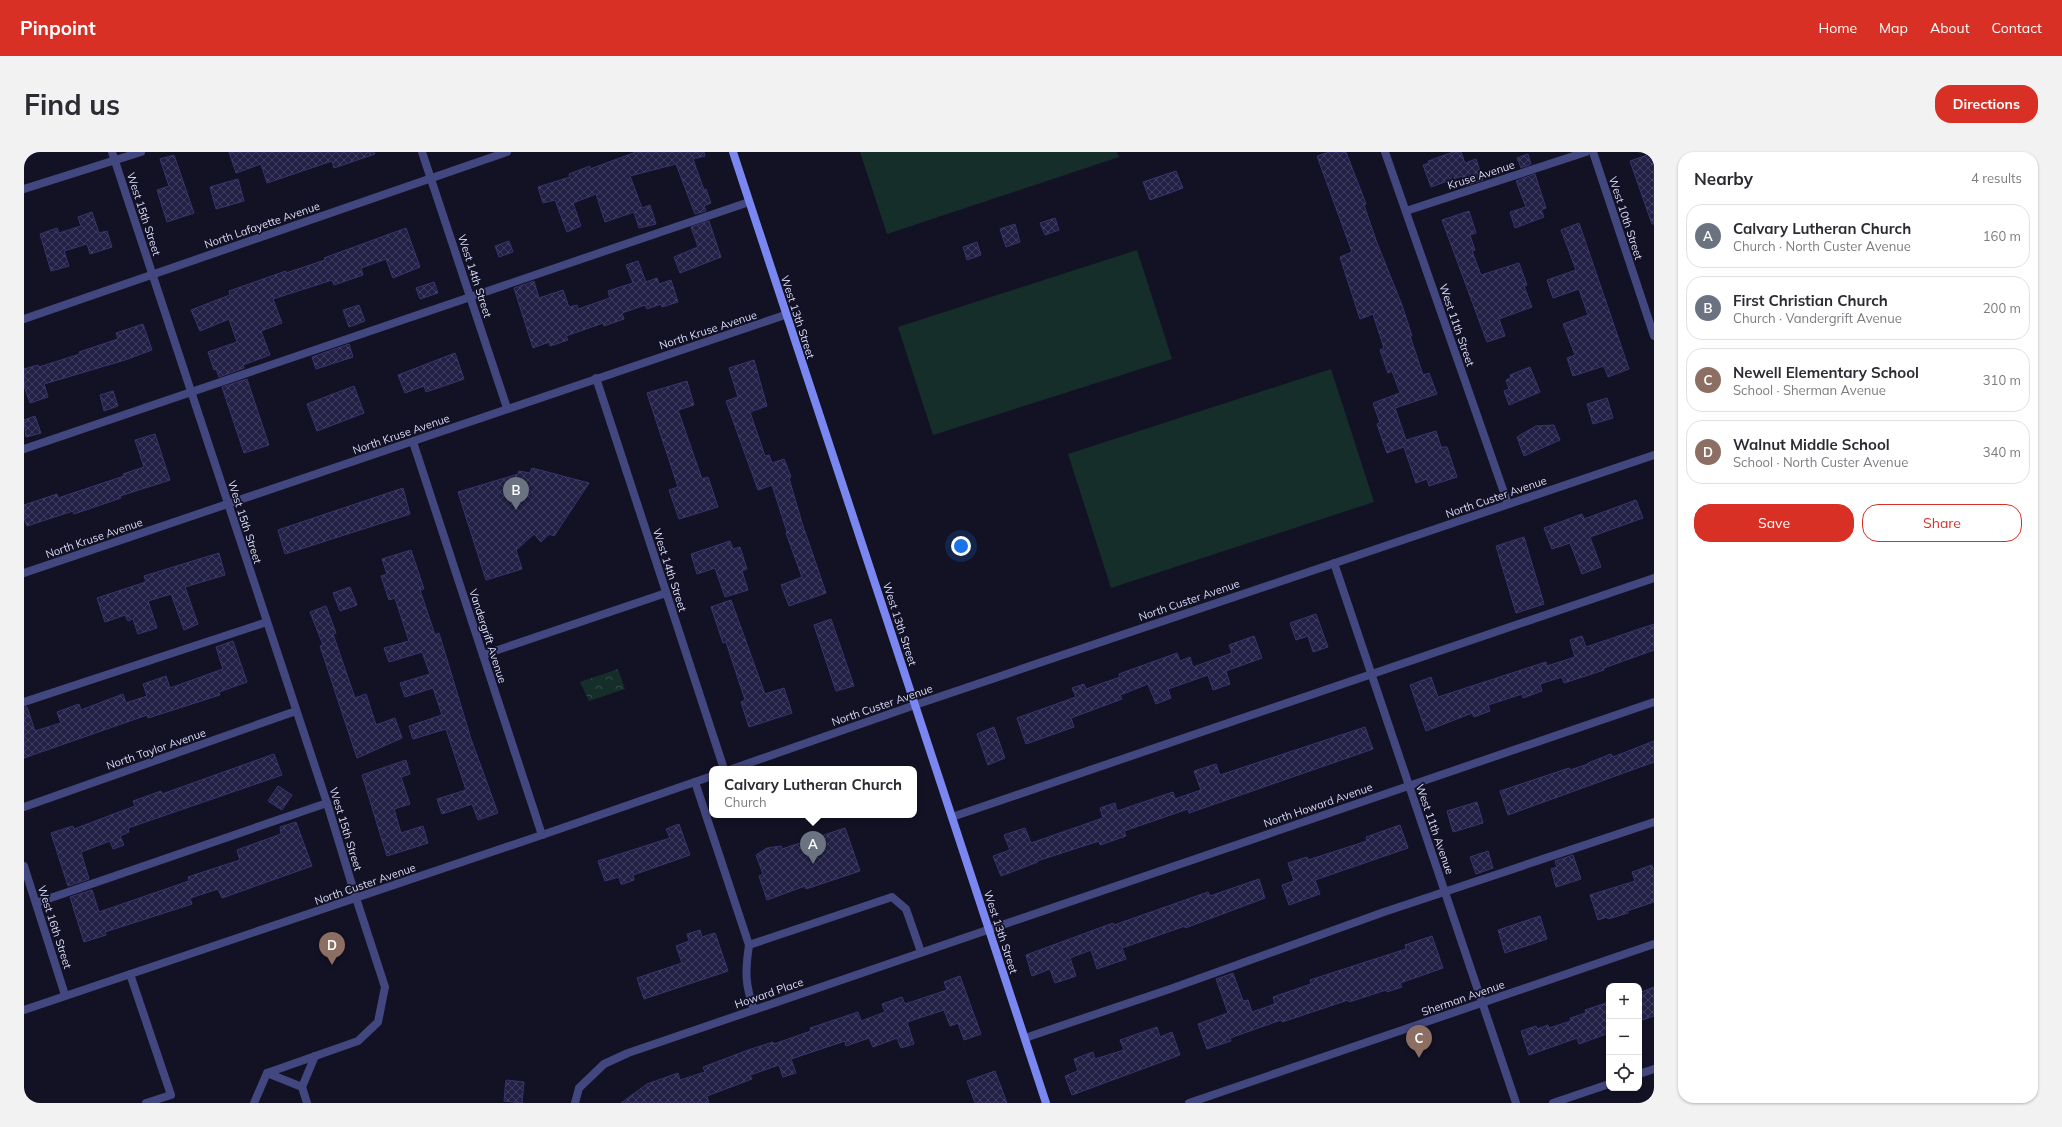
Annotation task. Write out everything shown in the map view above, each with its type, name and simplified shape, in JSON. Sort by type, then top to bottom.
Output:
[{"type":"main road","name":"West 13th Street","points":[[733,152],[1046,1103]]},
{"type":"street","name":"West 15th Street","points":[[112,152],[327,803],[385,987],[378,1022],[358,1041],[267,1073]]},
{"type":"street","points":[[24,189],[141,152]]},
{"type":"street","name":"West 14th Street","points":[[422,152],[507,408]]},
{"type":"street","name":"North Lafayette Avenue","points":[[24,319],[507,152]]},
{"type":"street","name":"West 11th Street","points":[[1385,152],[1508,504]]},
{"type":"street","name":"Kruse Avenue","points":[[1406,211],[1586,152]]},
{"type":"street","name":"West 10th Street","points":[[1593,152],[1654,336]]},
{"type":"street","points":[[24,449],[749,202]]},
{"type":"street","name":"North Kruse Avenue","points":[[24,573],[413,442],[507,408],[786,316]]},
{"type":"street","name":"West 14th Street","points":[[596,378],[723,766]]},
{"type":"street","name":"Vandergrift Avenue","points":[[413,442],[542,835]]},
{"type":"street","name":"North Custer Avenue","points":[[741,766],[915,705],[1654,455]]},
{"type":"street","name":"West 11th Avenue","points":[[1334,563],[1516,1103]]},
{"type":"street","points":[[952,817],[1654,578]]},
{"type":"street","points":[[483,655],[666,593]]},
{"type":"street","points":[[24,702],[267,622]]},
{"type":"street","name":"North Howard Avenue","points":[[989,929],[1654,702]]},
{"type":"street","name":"North Taylor Avenue","points":[[24,807],[296,711]]},
{"type":"street","name":"North Custer Avenue","points":[[24,1010],[709,777]]},
{"type":"street","points":[[694,782],[749,945],[746,966],[746,988],[754,1010]]},
{"type":"street","points":[[36,903],[327,803]]},
{"type":"street","points":[[1025,1038],[1170,989],[1445,892],[1654,822]]},
{"type":"street","name":"West 16th Street","points":[[24,866],[65,995]]},
{"type":"street","points":[[749,945],[892,897],[906,910],[921,952]]},
{"type":"street","name":"Howard Place","points":[[575,1103],[579,1088],[604,1064],[628,1053],[989,929]]},
{"type":"street","name":"Sherman Avenue","points":[[1189,1103],[1654,944]]},
{"type":"street","points":[[130,974],[171,1095],[146,1103]]},
{"type":"street","points":[[307,1103],[302,1087],[315,1056]]},
{"type":"street","points":[[1642,1073],[1654,1069]]},
{"type":"street","points":[[254,1103],[267,1073],[302,1087]]},
{"type":"street","points":[[1553,1103],[1606,1085]]},
{"type":"green space","points":[[860,152],[1117,152],[1119,157],[887,234]]},
{"type":"green space","points":[[1137,250],[1172,359],[933,435],[898,327]]},
{"type":"green space","points":[[1331,369],[1374,502],[1111,588],[1068,454]]},
{"type":"green space","points":[[618,669],[625,689],[589,701],[580,682]]},
{"type":"building","points":[[229,152],[374,152],[375,154],[334,168],[332,161],[267,183],[261,164],[236,173]]},
{"type":"building","points":[[636,152],[704,152],[705,156],[693,159],[704,190],[706,189],[711,203],[704,206],[706,211],[695,214],[676,164],[630,176],[642,208],[650,205],[656,224],[639,228],[634,212],[605,222],[596,194],[573,203],[581,226],[567,232],[555,200],[543,203],[538,187],[570,177],[569,174],[590,166],[590,169]]},
{"type":"building","points":[[1329,152],[1346,152],[1366,204],[1364,205],[1377,243],[1402,305],[1412,336],[1410,336],[1423,375],[1429,373],[1437,394],[1395,408],[1406,440],[1436,431],[1441,447],[1447,447],[1457,477],[1429,486],[1427,479],[1416,483],[1404,447],[1387,453],[1377,424],[1380,423],[1373,403],[1400,393],[1392,371],[1388,373],[1380,350],[1384,348],[1373,314],[1360,319],[1340,257],[1352,252],[1317,156]]},
{"type":"building","points":[[1453,152],[1461,152],[1465,163],[1476,159],[1483,180],[1465,186],[1462,176],[1431,187],[1423,165],[1429,163],[1428,161]]},
{"type":"building","points":[[1528,154],[1531,164],[1521,168],[1517,158]]},
{"type":"building","points":[[1650,154],[1654,165],[1654,224],[1652,224],[1630,161]]},
{"type":"building","points":[[174,155],[194,213],[167,222],[157,190],[169,186],[160,159]]},
{"type":"building","points":[[1176,171],[1183,188],[1150,200],[1143,182]]},
{"type":"building","points":[[1535,174],[1546,208],[1541,210],[1544,217],[1515,228],[1510,212],[1526,207],[1516,181]]},
{"type":"building","points":[[238,179],[244,201],[216,209],[210,187]]},
{"type":"building","points":[[1469,211],[1476,233],[1470,235],[1475,250],[1472,251],[1481,275],[1519,263],[1527,285],[1524,286],[1532,307],[1499,319],[1505,336],[1487,342],[1442,220]]},
{"type":"building","points":[[92,212],[99,233],[107,231],[112,247],[90,254],[87,244],[64,251],[69,266],[51,271],[40,234],[57,228],[59,233],[81,226],[78,217]]},
{"type":"building","points":[[1055,218],[1059,230],[1045,235],[1040,223]]},
{"type":"building","points":[[709,221],[721,257],[680,273],[674,257],[698,247],[691,227]]},
{"type":"building","points":[[1579,223],[1629,369],[1608,377],[1604,366],[1573,376],[1567,358],[1575,355],[1563,324],[1588,315],[1579,289],[1553,298],[1547,280],[1576,270],[1561,230]]},
{"type":"building","points":[[1015,224],[1020,242],[1006,247],[1000,229]]},
{"type":"building","points":[[406,228],[420,267],[393,278],[386,259],[361,268],[363,275],[334,285],[332,280],[273,299],[282,323],[261,331],[270,355],[243,365],[244,368],[219,377],[216,369],[214,370],[208,352],[237,342],[229,319],[200,331],[191,310],[230,295],[229,291],[286,271],[286,273],[325,260],[324,258]]},
{"type":"building","points":[[509,241],[513,252],[499,257],[495,246]]},
{"type":"building","points":[[977,242],[981,255],[967,260],[963,247]]},
{"type":"building","points":[[638,261],[646,282],[657,278],[659,284],[671,280],[678,302],[662,307],[661,304],[647,309],[645,305],[622,313],[624,319],[604,326],[603,323],[566,336],[568,340],[550,346],[549,342],[533,348],[514,288],[534,281],[539,298],[563,290],[569,307],[577,305],[578,309],[610,298],[608,291],[633,283],[626,265]]},
{"type":"building","points":[[434,282],[438,293],[420,299],[416,288]]},
{"type":"building","points":[[359,305],[365,321],[349,327],[343,310]]},
{"type":"building","points":[[143,324],[152,350],[125,360],[44,384],[48,397],[30,403],[24,386],[24,369],[38,365],[39,367],[80,354],[79,352],[118,339],[116,333]]},
{"type":"building","points":[[349,344],[353,357],[316,369],[312,357]]},
{"type":"building","points":[[455,353],[464,379],[426,392],[424,386],[405,393],[398,375]]},
{"type":"building","points":[[754,360],[767,406],[750,412],[765,456],[769,455],[772,463],[784,459],[791,477],[789,478],[802,523],[826,593],[789,606],[781,585],[802,577],[786,533],[787,532],[772,485],[758,490],[726,401],[738,397],[729,368]]},
{"type":"building","points":[[1530,367],[1540,392],[1509,405],[1504,391],[1509,389],[1506,380],[1511,378],[1510,375]]},
{"type":"building","points":[[247,379],[269,445],[244,453],[222,387]]},
{"type":"building","points":[[687,381],[694,405],[678,410],[702,479],[708,477],[718,507],[679,519],[669,490],[678,487],[647,393]]},
{"type":"building","points":[[354,386],[364,413],[317,431],[307,404]]},
{"type":"building","points":[[113,391],[118,406],[104,411],[100,395]]},
{"type":"building","points":[[1607,398],[1613,418],[1593,424],[1587,404]]},
{"type":"building","points":[[35,416],[41,433],[26,437],[24,420]]},
{"type":"building","points":[[1554,425],[1560,440],[1524,456],[1517,437],[1536,426]]},
{"type":"building","points":[[155,434],[170,480],[120,496],[121,498],[74,514],[73,511],[27,526],[24,518],[24,505],[57,494],[58,498],[124,476],[123,474],[144,467],[135,440]]},
{"type":"building","points":[[532,468],[589,483],[554,536],[549,534],[541,542],[534,534],[516,550],[522,569],[486,580],[458,492],[518,474],[519,471],[530,473]]},
{"type":"building","points":[[403,488],[410,514],[285,554],[278,530]]},
{"type":"building","points":[[1636,500],[1643,518],[1590,537],[1601,567],[1582,574],[1570,543],[1552,549],[1544,528],[1582,514],[1584,519]]},
{"type":"building","points":[[1524,537],[1544,604],[1516,613],[1496,546]]},
{"type":"building","points":[[730,541],[733,549],[740,547],[747,569],[742,571],[748,590],[725,597],[715,568],[697,574],[691,554]]},
{"type":"building","points":[[411,550],[424,589],[420,590],[435,635],[439,633],[471,739],[498,813],[478,820],[472,804],[442,814],[437,799],[466,790],[446,729],[413,739],[409,726],[442,715],[433,688],[405,697],[400,683],[430,674],[422,652],[389,662],[384,648],[409,641],[395,598],[389,600],[381,576],[387,574],[382,559]]},
{"type":"building","points":[[219,553],[225,575],[185,587],[198,624],[184,630],[171,594],[148,601],[157,628],[138,634],[133,619],[128,621],[125,615],[105,622],[97,598],[146,582],[144,576]]},
{"type":"building","points":[[350,587],[357,605],[340,611],[333,593]]},
{"type":"building","points":[[731,600],[765,694],[784,688],[792,713],[749,727],[741,702],[745,700],[726,642],[723,643],[711,607]]},
{"type":"building","points":[[326,606],[336,633],[333,634],[355,698],[366,694],[376,725],[395,718],[402,738],[357,758],[320,646],[323,645],[310,612]]},
{"type":"building","points":[[1316,614],[1328,647],[1313,652],[1308,636],[1296,640],[1290,623]]},
{"type":"building","points":[[831,619],[854,686],[836,691],[814,625]]},
{"type":"building","points":[[1654,624],[1654,650],[1604,668],[1604,670],[1564,683],[1562,677],[1540,684],[1542,691],[1523,698],[1522,694],[1488,705],[1490,711],[1474,717],[1472,713],[1426,731],[1410,685],[1431,677],[1438,697],[1546,662],[1547,666],[1575,657],[1570,640],[1582,636],[1586,647]]},
{"type":"building","points":[[1254,636],[1262,658],[1226,671],[1230,684],[1213,690],[1208,675],[1168,689],[1171,698],[1156,704],[1148,684],[1120,695],[1122,699],[1071,718],[1074,727],[1026,744],[1017,718],[1076,697],[1072,688],[1084,684],[1086,689],[1120,677],[1119,674],[1177,653],[1180,661],[1190,657],[1193,667],[1232,653],[1229,645]]},
{"type":"building","points":[[233,641],[247,682],[219,692],[220,695],[148,718],[147,715],[24,758],[24,707],[27,707],[35,731],[61,723],[57,712],[79,704],[81,710],[123,694],[126,703],[147,696],[143,684],[166,676],[170,688],[223,669],[216,647]]},
{"type":"building","points":[[994,727],[1005,758],[988,765],[977,734]]},
{"type":"building","points":[[1365,727],[1373,749],[1189,813],[1188,809],[1124,831],[1126,836],[1100,845],[1099,841],[1037,861],[1038,862],[1001,876],[993,856],[1010,850],[1004,835],[1025,828],[1031,843],[1103,818],[1100,808],[1115,803],[1117,811],[1173,792],[1175,799],[1201,790],[1194,771],[1216,764],[1220,775]]},
{"type":"building","points":[[1654,741],[1654,762],[1508,815],[1500,791],[1569,768],[1570,770],[1588,764],[1611,754],[1613,757]]},
{"type":"building","points":[[274,754],[282,775],[128,828],[129,832],[120,836],[124,845],[113,849],[110,841],[81,852],[89,879],[68,886],[51,833],[73,826],[74,829],[135,806],[133,801],[161,791],[162,794]]},
{"type":"building","points":[[406,760],[410,774],[401,777],[410,804],[394,809],[401,833],[423,826],[428,843],[387,856],[362,775]]},
{"type":"building","points":[[278,786],[292,795],[282,810],[268,801]]},
{"type":"building","points":[[1477,802],[1483,823],[1453,832],[1447,811]]},
{"type":"building","points":[[296,822],[312,866],[222,898],[218,889],[190,898],[192,904],[105,932],[106,935],[84,942],[70,897],[92,890],[99,912],[189,881],[188,877],[240,860],[237,850],[281,834],[280,827]]},
{"type":"building","points":[[679,824],[690,855],[633,875],[634,880],[623,884],[621,884],[619,877],[605,881],[598,861],[670,838],[666,829]]},
{"type":"building","points":[[1400,825],[1408,848],[1315,880],[1320,894],[1289,905],[1282,885],[1294,881],[1288,863],[1307,857],[1308,860],[1367,841],[1366,837]]},
{"type":"building","points":[[845,828],[860,871],[806,889],[805,886],[767,900],[759,876],[763,874],[756,855],[767,848],[781,846],[782,849]]},
{"type":"building","points":[[1488,851],[1493,868],[1476,874],[1470,857]]},
{"type":"building","points":[[1573,855],[1581,879],[1556,887],[1551,869],[1557,867],[1555,861]]},
{"type":"building","points":[[1652,865],[1654,872],[1654,902],[1627,911],[1628,913],[1608,919],[1607,917],[1598,920],[1590,895],[1635,881],[1632,872]]},
{"type":"building","points":[[1259,879],[1265,898],[1185,928],[1185,926],[1122,948],[1126,959],[1097,969],[1091,950],[1070,958],[1076,976],[1055,983],[1050,969],[1032,976],[1026,955],[1113,923],[1114,925],[1208,892],[1210,896]]},
{"type":"building","points":[[1540,916],[1547,939],[1505,953],[1498,930]]},
{"type":"building","points":[[700,930],[702,937],[715,933],[728,971],[644,999],[637,978],[682,963],[676,946],[689,941],[687,934]]},
{"type":"building","points":[[1432,936],[1443,968],[1400,983],[1402,987],[1387,992],[1386,990],[1349,1002],[1348,1000],[1282,1022],[1281,1020],[1230,1038],[1231,1041],[1207,1049],[1198,1024],[1228,1013],[1216,979],[1233,973],[1243,1001],[1248,1000],[1252,1012],[1275,1004],[1273,997],[1311,984],[1310,980],[1406,949],[1405,945]]},
{"type":"building","points":[[960,976],[981,1034],[964,1040],[958,1023],[950,1026],[944,1010],[907,1022],[914,1044],[901,1048],[897,1038],[873,1047],[869,1038],[846,1046],[845,1041],[791,1059],[796,1073],[783,1077],[779,1065],[750,1075],[752,1079],[707,1096],[709,1103],[621,1103],[647,1084],[678,1073],[680,1080],[705,1072],[703,1067],[751,1049],[773,1042],[774,1044],[811,1031],[810,1028],[858,1012],[861,1021],[885,1012],[882,1004],[902,997],[905,1004],[947,990],[944,982]]},
{"type":"building","points":[[1654,987],[1654,1016],[1642,1020],[1642,1019],[1642,992]]},
{"type":"building","points":[[1606,1003],[1606,1034],[1579,1044],[1577,1038],[1529,1055],[1521,1031],[1536,1026],[1537,1029],[1548,1025],[1549,1028],[1571,1021],[1570,1018],[1586,1013],[1585,1010]]},
{"type":"building","points":[[1157,1027],[1160,1037],[1172,1032],[1180,1055],[1072,1095],[1065,1076],[1078,1071],[1074,1059],[1093,1052],[1095,1059],[1124,1050],[1120,1040]]},
{"type":"building","points":[[995,1071],[1007,1103],[975,1103],[967,1081]]},
{"type":"building","points":[[506,1080],[524,1082],[522,1103],[504,1101]]},
{"type":"place","name":"First Christian Church","points":[[516,510]]},
{"type":"place","name":"Calvary Lutheran Church","points":[[813,864]]},
{"type":"place","name":"Walnut Middle School","points":[[332,965]]},
{"type":"place","name":"Newell Elementary School","points":[[1419,1058]]}]
